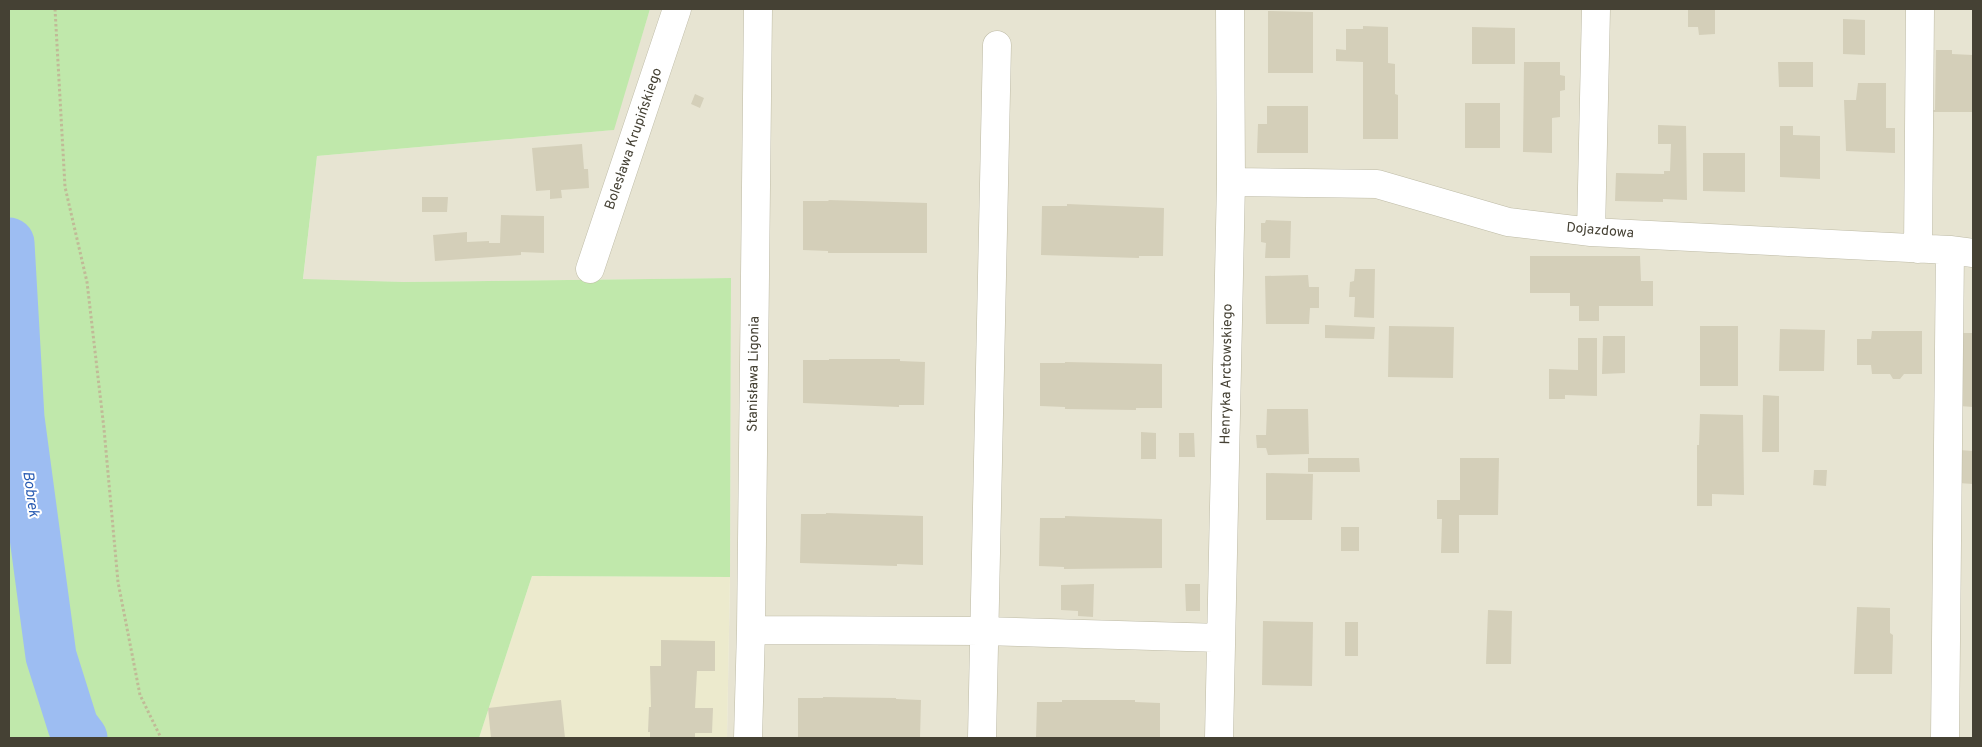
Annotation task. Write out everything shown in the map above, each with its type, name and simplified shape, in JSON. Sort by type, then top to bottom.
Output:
[{"type":"street","name":"Bolesława Krupińskiego","points":[[590,269],[677,9]]},
{"type":"street","name":"Stanisława Ligonia","points":[[748,738],[751,630],[758,9]]},
{"type":"street","name":"Henryka Arctowskiego","points":[[1219,738],[1231,182],[1230,9]]},
{"type":"street","points":[[1591,232],[1596,9]]},
{"type":"street","points":[[1918,248],[1920,9]]},
{"type":"street","points":[[982,738],[997,45]]},
{"type":"street","name":"Dojazdowa","points":[[1231,182],[1377,184],[1508,222],[1591,232],[1918,248],[1962,252]]},
{"type":"street","points":[[1945,738],[1962,252]]},
{"type":"street","points":[[751,630],[983,631],[1221,638]]},
{"type":"path","points":[[55,9],[65,187],[87,282],[104,429],[118,582],[140,695],[161,738]]},
{"type":"shaded area","points":[[650,9],[1973,9],[1973,738],[727,738],[730,577],[731,278],[404,282],[303,280],[317,156],[613,130]]},
{"type":"shaded area","points":[[532,576],[730,577],[727,738],[479,738]]},
{"type":"green space","points":[[9,9],[650,9],[614,130],[317,156],[303,279],[404,282],[731,278],[730,577],[532,576],[479,738],[9,738]]},
{"type":"building","points":[[1688,9],[1715,9],[1715,34],[1699,35],[1698,27],[1688,27]]},
{"type":"building","points":[[1268,11],[1313,12],[1313,73],[1268,73]]},
{"type":"building","points":[[1843,19],[1865,20],[1865,55],[1843,54]]},
{"type":"building","points":[[1363,26],[1388,27],[1388,63],[1395,64],[1395,94],[1398,95],[1398,139],[1363,139],[1363,62],[1336,61],[1336,49],[1346,50],[1346,29],[1363,29]]},
{"type":"building","points":[[1472,27],[1515,28],[1515,64],[1472,64]]},
{"type":"building","points":[[1936,50],[1952,50],[1952,54],[1973,55],[1973,112],[1928,112],[1928,110],[1935,110]]},
{"type":"building","points":[[1524,62],[1560,62],[1560,75],[1565,76],[1565,90],[1560,91],[1560,117],[1552,118],[1552,153],[1523,152]]},
{"type":"building","points":[[1778,62],[1813,62],[1813,87],[1779,87]]},
{"type":"building","points":[[1858,83],[1886,83],[1886,128],[1895,128],[1895,153],[1846,151],[1844,100],[1856,100]]},
{"type":"building","points":[[695,94],[704,98],[700,108],[691,104]]},
{"type":"building","points":[[1465,103],[1500,103],[1500,148],[1465,148]]},
{"type":"building","points":[[1267,106],[1308,106],[1308,153],[1257,153],[1258,124],[1267,124]]},
{"type":"building","points":[[1658,125],[1686,126],[1687,200],[1663,199],[1663,202],[1615,201],[1616,173],[1664,174],[1664,171],[1670,171],[1671,144],[1658,144]]},
{"type":"building","points":[[1780,126],[1793,126],[1793,135],[1820,136],[1820,179],[1780,177]]},
{"type":"building","points":[[582,144],[584,169],[588,169],[589,188],[561,190],[562,198],[550,199],[550,190],[536,191],[532,148]]},
{"type":"building","points":[[1703,153],[1745,153],[1745,192],[1703,191]]},
{"type":"building","points":[[422,197],[448,197],[447,212],[422,212]]},
{"type":"building","points":[[803,201],[927,203],[927,253],[828,253],[828,251],[803,250]]},
{"type":"building","points":[[1067,204],[1164,208],[1163,256],[1139,256],[1139,258],[1041,255],[1042,206],[1067,206]]},
{"type":"building","points":[[501,215],[544,216],[544,253],[521,252],[521,255],[435,261],[433,235],[467,232],[467,242],[489,241],[489,243],[500,243]]},
{"type":"building","points":[[1266,220],[1291,221],[1290,258],[1265,258],[1266,243],[1261,242],[1261,223],[1265,223]]},
{"type":"building","points":[[1530,256],[1640,256],[1641,281],[1653,281],[1653,306],[1599,306],[1599,321],[1579,321],[1579,306],[1570,306],[1570,293],[1530,293]]},
{"type":"building","points":[[1355,269],[1375,269],[1374,318],[1354,317],[1355,297],[1349,297],[1350,282],[1354,281]]},
{"type":"building","points":[[1308,275],[1309,287],[1319,287],[1319,308],[1310,308],[1309,324],[1266,324],[1265,276]]},
{"type":"building","points":[[1325,325],[1375,327],[1374,339],[1325,338]]},
{"type":"building","points":[[1389,326],[1454,327],[1453,378],[1388,377]]},
{"type":"building","points":[[1700,326],[1738,326],[1738,386],[1700,386]]},
{"type":"building","points":[[1780,329],[1825,330],[1824,371],[1779,371]]},
{"type":"building","points":[[1872,331],[1922,331],[1922,374],[1904,374],[1900,379],[1893,379],[1890,374],[1872,374],[1871,365],[1857,365],[1857,339],[1871,339]]},
{"type":"building","points":[[1960,333],[1973,333],[1973,407],[1960,406]]},
{"type":"building","points":[[1603,336],[1625,336],[1625,373],[1602,374]]},
{"type":"building","points":[[1578,338],[1597,338],[1597,396],[1565,395],[1565,399],[1549,399],[1549,369],[1578,370]]},
{"type":"building","points":[[900,359],[900,361],[925,362],[924,405],[899,405],[899,407],[803,403],[803,360]]},
{"type":"building","points":[[1040,363],[1162,364],[1162,408],[1136,408],[1136,410],[1065,409],[1065,407],[1040,406]]},
{"type":"building","points":[[1763,395],[1779,396],[1779,452],[1762,452]]},
{"type":"building","points":[[1267,409],[1308,409],[1309,454],[1268,455],[1266,448],[1257,448],[1256,435],[1266,435]]},
{"type":"building","points":[[1700,414],[1743,415],[1744,495],[1712,494],[1712,506],[1697,506],[1697,445],[1699,445]]},
{"type":"building","points":[[1141,432],[1156,433],[1156,459],[1141,459]]},
{"type":"building","points":[[1179,433],[1194,433],[1195,457],[1179,457]]},
{"type":"building","points":[[1959,450],[1973,451],[1973,484],[1959,483]]},
{"type":"building","points":[[1308,458],[1359,458],[1360,472],[1308,472]]},
{"type":"building","points":[[1460,458],[1499,458],[1498,515],[1459,515],[1459,553],[1441,553],[1442,519],[1437,519],[1437,500],[1460,500]]},
{"type":"building","points":[[1814,470],[1827,470],[1826,486],[1813,485]]},
{"type":"building","points":[[1266,473],[1313,474],[1312,520],[1266,520]]},
{"type":"building","points":[[801,514],[923,516],[923,565],[800,563]]},
{"type":"building","points":[[1065,516],[1162,519],[1162,568],[1064,569],[1064,567],[1039,566],[1040,518],[1065,518]]},
{"type":"building","points":[[1341,527],[1359,527],[1359,551],[1341,551]]},
{"type":"building","points":[[1094,584],[1093,617],[1078,616],[1078,611],[1061,610],[1061,585]]},
{"type":"building","points":[[1185,584],[1200,584],[1200,611],[1186,611]]},
{"type":"building","points":[[1857,607],[1890,608],[1890,633],[1893,635],[1892,674],[1854,674]]},
{"type":"building","points":[[1488,610],[1512,611],[1511,664],[1486,664]]},
{"type":"building","points":[[1263,621],[1313,622],[1312,686],[1262,685]]},
{"type":"building","points":[[1345,622],[1358,622],[1358,656],[1345,656]]},
{"type":"building","points":[[661,640],[715,641],[715,671],[697,671],[695,708],[713,708],[712,733],[695,733],[695,738],[650,738],[650,732],[648,732],[649,707],[651,707],[650,666],[661,666]]},
{"type":"building","points":[[798,698],[921,700],[920,738],[798,738]]},
{"type":"building","points":[[561,700],[565,738],[491,738],[488,708]]},
{"type":"building","points":[[1062,700],[1135,700],[1135,702],[1160,703],[1160,738],[1036,738],[1037,702],[1062,702]]},
{"type":"waterway","name":"Bobrek","points":[[9,243],[19,418],[51,656],[73,726],[82,738]]}]
